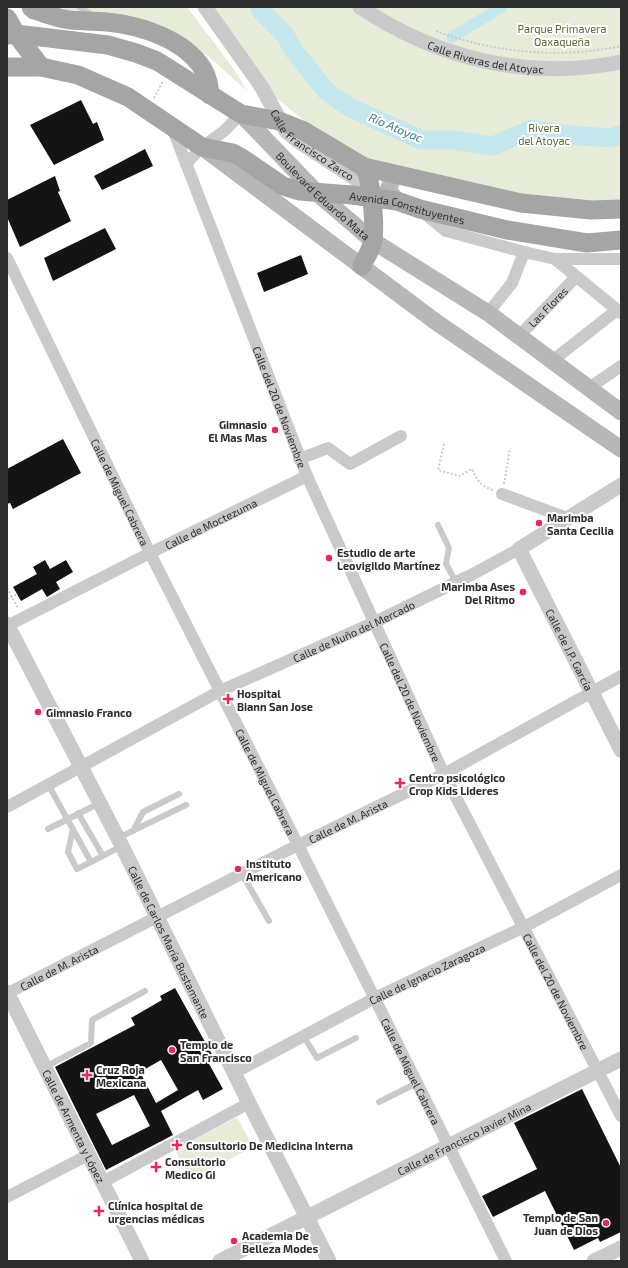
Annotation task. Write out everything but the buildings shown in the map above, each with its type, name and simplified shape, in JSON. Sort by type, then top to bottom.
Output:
[{"type":"main road","points":[[39,11],[64,19],[106,22],[143,28],[171,41],[193,58],[203,69],[209,82],[210,95]]},
{"type":"main road","points":[[7,18],[11,34],[47,69]]},
{"type":"main road","name":"Boulevard Eduardo Mata","points":[[11,34],[47,34],[108,45],[136,53],[156,62],[241,114],[317,192],[373,241],[488,313],[621,412]]},
{"type":"main road","points":[[47,34],[47,69]]},
{"type":"main road","points":[[7,67],[47,69],[78,75],[128,97],[171,124],[436,322],[621,449]]},
{"type":"main road","points":[[241,114],[279,121],[302,130],[364,167],[521,203],[591,210],[621,209]]},
{"type":"main road","name":"Avenida Constituyentes","points":[[202,147],[233,153],[284,186],[299,191],[397,201],[420,209],[507,230],[587,243],[621,240]]},
{"type":"main road","points":[[362,266],[373,241],[372,198],[368,173],[364,167]]},
{"type":"main road","points":[[397,201],[388,190],[392,180],[398,175]]},
{"type":"street","name":"Calle Francisco Zarco","points":[[205,7],[261,86],[302,130]]},
{"type":"street","name":"Calle Riveras del Atoyac","points":[[360,7],[387,25],[410,37],[438,48],[494,63],[554,69],[606,65],[621,62]]},
{"type":"street","name":"Calle Francisco Zarco","points":[[261,86],[279,121],[286,131],[298,141],[356,179],[372,198]]},
{"type":"street","points":[[186,164],[202,147],[224,131],[241,114]]},
{"type":"street","name":"Calle del 20 de Noviembre","points":[[171,124],[299,459],[444,774],[621,1116]]},
{"type":"street","points":[[420,209],[446,231],[524,252],[555,259],[621,259]]},
{"type":"street","points":[[488,313],[512,284],[524,252]]},
{"type":"street","name":"Calle de Miguel Cabrera","points":[[7,258],[150,553],[506,1261]]},
{"type":"street","points":[[552,361],[619,311],[555,259]]},
{"type":"street","name":"Las Flores","points":[[519,336],[576,277]]},
{"type":"street","points":[[589,388],[621,366]]},
{"type":"street","points":[[299,459],[328,448],[350,464],[402,436]]},
{"type":"street","name":"Calle de Moctezuma","points":[[7,625],[307,476]]},
{"type":"street","name":"Calle de Nuño del Mercado","points":[[7,807],[49,786],[220,691],[375,622],[519,549],[621,485]]},
{"type":"street","points":[[502,494],[567,518]]},
{"type":"street","name":"Calle de J.P. García","points":[[519,549],[621,750]]},
{"type":"street","name":"Calle de Carlos María Bustamante","points":[[7,625],[120,842],[329,1261]]},
{"type":"street","name":"Calle de M. Arista","points":[[7,992],[298,845],[444,774],[621,676]]},
{"type":"street","name":"Calle de Ignacio Zaragoza","points":[[234,1073],[375,998],[524,927],[621,875]]},
{"type":"street","name":"Calle de Armenta y López","points":[[7,992],[142,1261]]},
{"type":"street","name":"Calle de Francisco Javier Mina","points":[[220,1261],[621,1059]]},
{"type":"street","points":[[103,1182],[249,1103]]},
{"type":"street","points":[[7,1197],[88,1155]]},
{"type":"street","points":[[594,1261],[621,1248]]},
{"type":"lane","points":[[79,7],[106,22]]},
{"type":"lane","points":[[438,525],[449,548],[446,564],[456,582]]},
{"type":"lane","points":[[49,786],[91,862]]},
{"type":"lane","points":[[133,831],[142,812],[179,794]]},
{"type":"lane","points":[[48,829],[100,803]]},
{"type":"lane","points":[[73,829],[68,852],[77,869],[102,856],[133,831],[186,805]]},
{"type":"lane","points":[[78,813],[102,856]]},
{"type":"lane","points":[[242,874],[269,921]]},
{"type":"lane","points":[[45,1067],[91,1043],[92,1020],[145,991]]},
{"type":"lane","points":[[304,1037],[317,1058],[356,1038]]},
{"type":"lane","points":[[379,1102],[417,1083]]},
{"type":"path","points":[[433,30],[459,40],[509,50],[565,53],[621,46]]},
{"type":"path","points":[[444,444],[438,470],[460,476],[472,469],[477,481],[483,487],[502,494],[510,448]]},
{"type":"path","points":[[7,588],[23,618]]},
{"type":"path","points":[[7,599],[17,594]]},
{"type":"green space","points":[[30,7],[187,7],[234,69],[247,91],[208,56],[181,41]]},
{"type":"green space","name":"Rivera del Atoyac","points":[[206,7],[621,7],[621,208],[600,210],[356,162],[261,86]]},
{"type":"green space","points":[[237,1117],[253,1147],[191,1180],[175,1150]]},
{"type":"waterway","name":"Río Atoyac","points":[[260,7],[261,11],[285,35],[294,51],[326,91],[349,107],[421,140],[452,140],[493,146],[532,129],[568,135],[611,138],[621,134]]},
{"type":"waterway","points":[[452,37],[502,7]]},
{"type":"place","name":"Gimnasio El Mas Mas","points":[[275,430]]},
{"type":"place","name":"Marimba Santa Cecilia","points":[[539,523]]},
{"type":"place","name":"Estudio de arte Leovigildo Martínez","points":[[329,558]]},
{"type":"place","name":"Marimba Ases Del Ritmo","points":[[523,592]]},
{"type":"place","name":"Hospital Biann San Jose","points":[[228,699]]},
{"type":"place","name":"Gimnasio Franco","points":[[38,712]]},
{"type":"place","name":"Centro psicológico Crop Kids Lideres","points":[[400,783]]},
{"type":"place","name":"Instituto Americano","points":[[238,869]]},
{"type":"place","name":"Templo de San Francisco","points":[[172,1050]]},
{"type":"place","name":"Cruz Roja Mexicana","points":[[87,1075]]},
{"type":"place","name":"Consultorio De Medicina Interna","points":[[177,1145]]},
{"type":"place","name":"Consultorio Medico Gi","points":[[156,1167]]},
{"type":"place","name":"Clínica hospital de urgencias médicas","points":[[99,1211]]},
{"type":"place","name":"Templo de San Juan de Dios","points":[[606,1223]]},
{"type":"place","name":"Academia De Belleza Modes","points":[[234,1241]]},
{"type":"park label","name":"Parque Primavera Oaxaqueña","points":[[562,34]]}]
